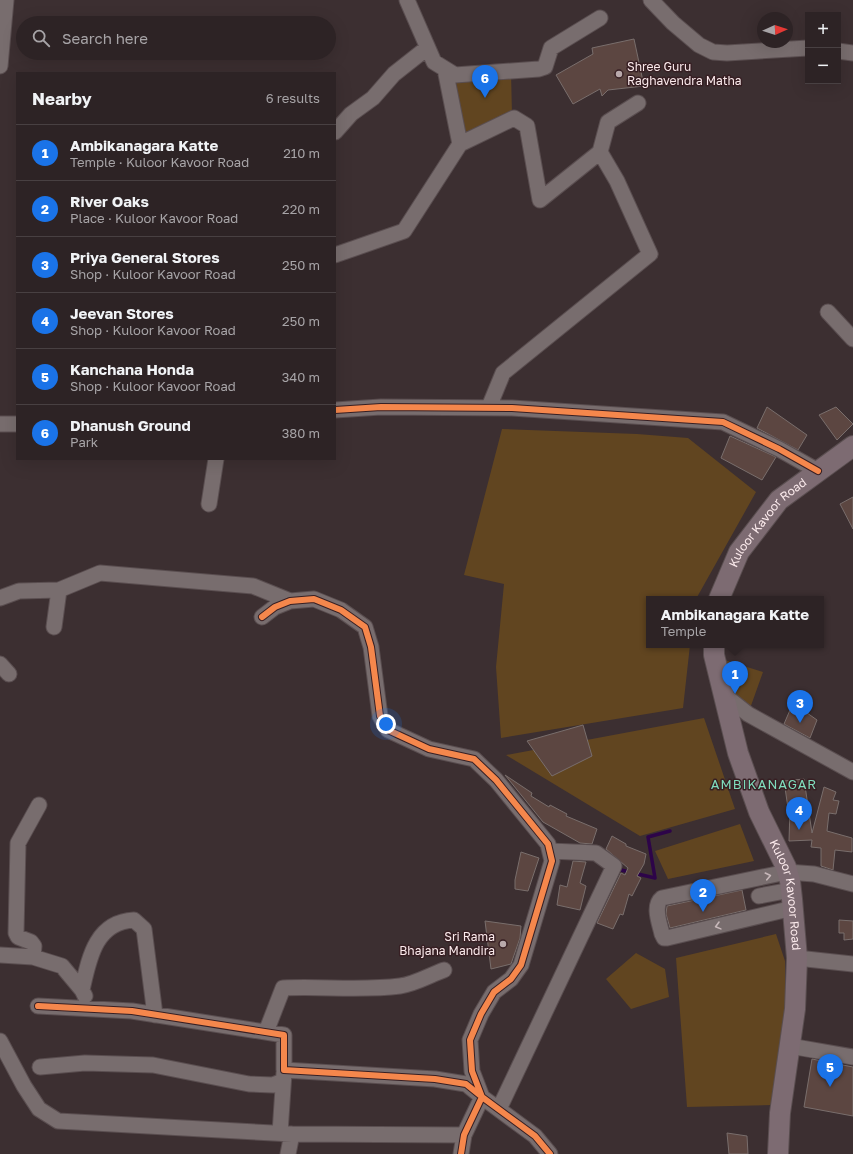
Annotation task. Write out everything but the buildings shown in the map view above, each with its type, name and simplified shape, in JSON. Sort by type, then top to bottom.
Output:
[{"type":"main road","name":"Kuloor Kavoor Road","points":[[720,596],[739,552],[779,500],[853,446]]},
{"type":"main road","name":"Kuloor Kavoor Road","points":[[714,648],[714,655],[738,753],[759,812],[778,849],[791,890],[797,958],[795,1010],[780,1113],[778,1154]]},
{"type":"street","points":[[0,66],[6,0]]},
{"type":"street","points":[[407,0],[434,62],[455,75],[467,76],[491,72],[539,70],[545,67],[551,48],[600,18]]},
{"type":"street","points":[[651,0],[673,23],[699,45],[713,52],[727,53],[805,48]]},
{"type":"street","points":[[336,131],[351,114],[373,98],[394,74],[427,48]]},
{"type":"street","points":[[841,51],[853,53]]},
{"type":"street","points":[[445,69],[460,144]]},
{"type":"street","points":[[336,255],[404,231],[460,144],[514,118],[527,126],[540,200],[600,152],[608,122],[638,103]]},
{"type":"street","points":[[489,407],[503,373],[650,254],[617,181],[600,152]]},
{"type":"street","points":[[828,312],[853,339]]},
{"type":"street","points":[[336,410],[381,406],[489,407],[723,422],[779,448],[818,471]]},
{"type":"street","points":[[0,424],[16,424]]},
{"type":"street","points":[[209,504],[216,460]]},
{"type":"street","points":[[0,598],[19,592],[59,590],[100,573],[252,586],[290,601]]},
{"type":"street","points":[[54,627],[59,590]]},
{"type":"street","points":[[262,617],[275,607],[290,601],[314,599],[341,610],[365,627],[371,647],[380,716],[388,730],[429,749],[474,759],[496,780],[548,844],[552,861],[521,965],[511,979],[494,992],[481,1014],[470,1040],[472,1071],[482,1097],[464,1135],[461,1154]]},
{"type":"street","points":[[723,694],[748,714],[853,772]]},
{"type":"street","points":[[33,957],[34,946],[31,942],[18,937],[16,933],[16,869],[18,843],[39,805]]},
{"type":"street","points":[[499,1109],[614,866],[596,853],[550,850]]},
{"type":"street","points":[[791,890],[662,898],[658,902],[657,908],[662,934],[664,938],[667,938],[791,890],[814,874],[853,884]]},
{"type":"street","points":[[759,896],[791,890]]},
{"type":"street","points":[[82,990],[90,954],[98,939],[121,920],[134,920],[144,929],[155,1014]]},
{"type":"street","points":[[0,955],[33,957],[62,966],[82,990],[91,1009]]},
{"type":"street","points":[[797,958],[853,964]]},
{"type":"street","points":[[266,1032],[283,988],[316,986],[338,989],[402,986],[444,970]]},
{"type":"street","points":[[38,1006],[132,1011],[284,1035],[283,1076],[288,1154]]},
{"type":"street","points":[[0,1041],[4,1059],[39,1109],[58,1121],[286,1133],[464,1135]]},
{"type":"street","points":[[790,1046],[853,1058]]},
{"type":"street","points":[[40,1067],[85,1063],[153,1065],[249,1084],[274,1085],[283,1076],[435,1079],[466,1084],[534,1136],[550,1154]]},
{"type":"shaded area","points":[[511,72],[512,115],[461,138],[456,81]]},
{"type":"shaded area","points":[[502,429],[637,434],[688,438],[756,492],[698,596],[646,596],[646,648],[690,648],[683,708],[501,738],[496,667],[504,584],[464,575]]},
{"type":"shaded area","points":[[718,658],[763,672],[748,714],[727,693]]},
{"type":"shaded area","points":[[704,718],[735,809],[640,836],[506,755]]},
{"type":"shaded area","points":[[740,824],[754,861],[668,879],[655,851]]},
{"type":"shaded area","points":[[776,934],[785,961],[785,1018],[773,1105],[687,1107],[676,958]]},
{"type":"shaded area","points":[[636,953],[665,969],[669,997],[631,1009],[606,979]]},
{"type":"waterway","points":[[621,870],[655,878],[648,837],[670,831]]},
{"type":"cycle path","points":[[336,410],[381,407],[512,408],[723,422],[779,449],[818,471]]},
{"type":"cycle path","points":[[262,617],[275,607],[290,601],[314,599],[341,610],[365,627],[371,647],[380,716],[388,730],[429,749],[474,759],[496,780],[548,844],[552,861],[521,965],[511,979],[494,992],[481,1014],[470,1040],[472,1071],[482,1097],[535,1136],[550,1154]]},
{"type":"cycle path","points":[[38,1006],[132,1011],[284,1035],[284,1070],[435,1079],[466,1084],[482,1097],[464,1135],[461,1154]]},
{"type":"place","name":"Shree Guru Raghavendra Matha","points":[[619,74]]},
{"type":"place","name":"Dhanush Ground","points":[[485,98]]},
{"type":"place","name":"Ambikanagara Katte","points":[[735,694]]},
{"type":"place","name":"Priya General Stores","points":[[800,723]]},
{"type":"place","name":"Jeevan Stores","points":[[799,830]]},
{"type":"place","name":"River Oaks","points":[[703,912]]},
{"type":"place","name":"Sri Rama Bhajana Mandira","points":[[503,944]]},
{"type":"place","name":"Kanchana Honda","points":[[830,1087]]},
{"type":"district","name":"AMBIKANAGAR","points":[[764,784]]}]
